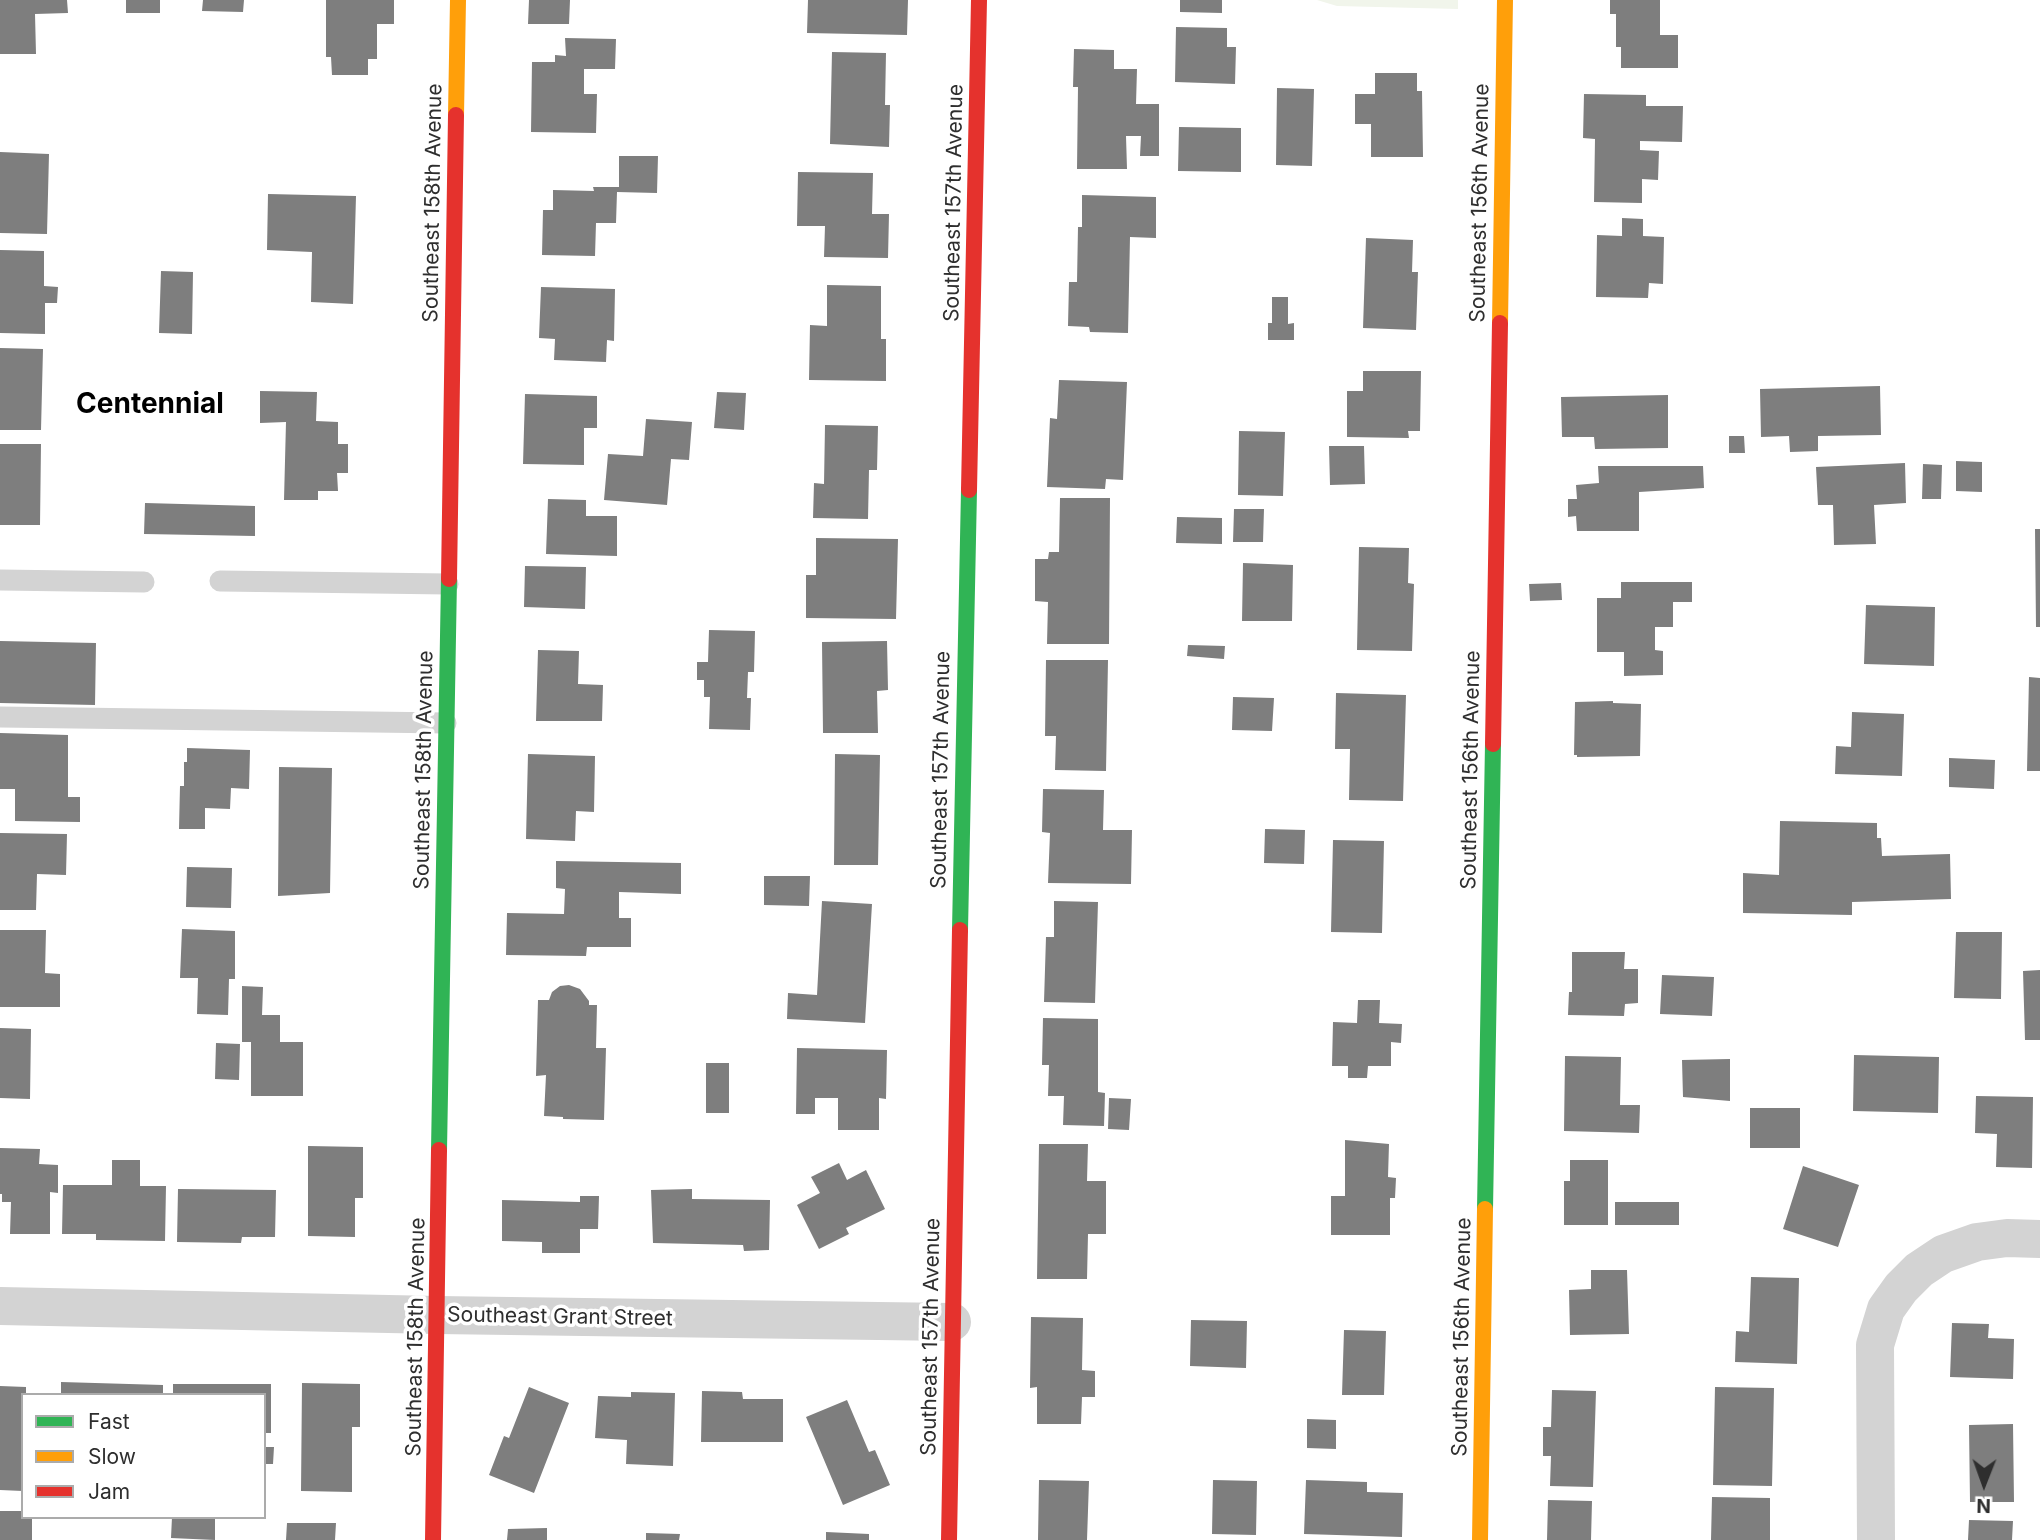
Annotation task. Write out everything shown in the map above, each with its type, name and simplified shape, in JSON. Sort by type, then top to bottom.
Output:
[{"type":"street","name":"Southeast 158th Avenue","points":[[433,1540],[457,0]]},
{"type":"street","name":"Southeast 157th Avenue","points":[[949,1540],[951,1322],[979,0]]},
{"type":"street","name":"Southeast 156th Avenue","points":[[1480,1540],[1505,0]]},
{"type":"street","points":[[1876,1540],[1875,1345],[1886,1309],[1901,1288],[1919,1270],[1944,1254],[1977,1242],[2007,1238],[2040,1239]]},
{"type":"street","name":"Southeast Grant Street","points":[[0,1306],[951,1322]]},
{"type":"lane","points":[[0,580],[144,582]]},
{"type":"lane","points":[[220,581],[448,584]]},
{"type":"lane","points":[[0,717],[446,723]]},
{"type":"shaded area","points":[[1317,0],[1458,0],[1458,9],[1337,6]]},
{"type":"building","points":[[0,0],[67,0],[68,13],[35,14],[36,54],[0,54]]},
{"type":"building","points":[[126,0],[160,0],[160,13],[126,13]]},
{"type":"building","points":[[203,0],[244,0],[243,12],[202,11]]},
{"type":"building","points":[[326,0],[394,0],[394,24],[377,24],[377,59],[368,59],[368,75],[332,75],[331,57],[326,57]]},
{"type":"building","points":[[529,0],[570,0],[569,24],[528,24]]},
{"type":"building","points":[[808,0],[908,0],[907,35],[807,33]]},
{"type":"building","points":[[1180,0],[1222,0],[1222,13],[1180,12]]},
{"type":"building","points":[[1610,0],[1660,0],[1660,35],[1678,35],[1678,68],[1621,68],[1621,47],[1616,47],[1616,14],[1610,14]]},
{"type":"building","points":[[1176,27],[1227,28],[1227,47],[1236,47],[1235,84],[1175,82]]},
{"type":"building","points":[[565,38],[616,39],[615,69],[584,69],[584,94],[597,94],[596,133],[531,132],[532,62],[555,62],[555,55],[566,56]]},
{"type":"building","points":[[1074,49],[1114,50],[1114,69],[1137,69],[1136,104],[1159,104],[1159,156],[1140,156],[1141,136],[1126,136],[1127,169],[1077,169],[1078,87],[1073,87]]},
{"type":"building","points":[[832,52],[886,53],[885,105],[890,105],[889,147],[830,144]]},
{"type":"building","points":[[1375,73],[1417,73],[1417,91],[1422,91],[1423,157],[1371,157],[1371,124],[1355,124],[1355,94],[1375,94]]},
{"type":"building","points":[[1277,88],[1314,89],[1312,166],[1276,165]]},
{"type":"building","points":[[1584,94],[1646,95],[1646,106],[1683,106],[1682,142],[1640,141],[1640,150],[1659,151],[1658,180],[1642,179],[1642,203],[1594,202],[1595,139],[1583,138]]},
{"type":"building","points":[[1179,127],[1241,128],[1241,172],[1178,171]]},
{"type":"building","points":[[0,152],[49,154],[47,234],[0,233]]},
{"type":"building","points":[[619,156],[658,156],[657,193],[617,192],[616,223],[596,223],[595,256],[542,255],[543,210],[553,210],[553,190],[594,191],[593,187],[619,187]]},
{"type":"building","points":[[798,172],[873,173],[872,214],[889,214],[888,258],[824,257],[825,226],[797,226]]},
{"type":"building","points":[[268,194],[356,196],[353,304],[311,302],[312,252],[267,250]]},
{"type":"building","points":[[1082,195],[1156,197],[1156,238],[1130,237],[1128,333],[1090,332],[1089,327],[1068,326],[1069,282],[1077,282],[1078,227],[1082,227]]},
{"type":"building","points":[[1622,218],[1643,219],[1643,236],[1664,237],[1663,284],[1649,283],[1648,298],[1596,297],[1597,235],[1622,236]]},
{"type":"building","points":[[1366,238],[1413,240],[1412,272],[1418,272],[1416,330],[1363,328]]},
{"type":"building","points":[[0,250],[44,251],[44,286],[58,287],[57,303],[45,303],[45,334],[0,333]]},
{"type":"building","points":[[161,271],[193,272],[192,334],[159,333]]},
{"type":"building","points":[[827,285],[881,286],[881,339],[886,339],[886,381],[809,380],[810,325],[827,326]]},
{"type":"building","points":[[541,287],[615,289],[614,341],[607,340],[606,362],[554,360],[555,339],[539,338]]},
{"type":"building","points":[[1272,297],[1288,297],[1288,324],[1294,323],[1294,340],[1268,340],[1268,323],[1272,323]]},
{"type":"building","points":[[0,348],[43,349],[41,430],[0,430]]},
{"type":"building","points":[[1363,371],[1421,371],[1420,431],[1408,431],[1409,438],[1347,437],[1347,391],[1363,391]]},
{"type":"building","points":[[1059,380],[1127,382],[1123,480],[1106,479],[1105,489],[1047,487],[1050,418],[1057,419]]},
{"type":"building","points":[[1880,386],[1881,435],[1818,436],[1818,451],[1790,452],[1789,436],[1761,437],[1760,389]]},
{"type":"building","points":[[260,391],[317,392],[316,421],[338,422],[338,444],[348,444],[348,473],[337,473],[338,491],[318,491],[318,500],[284,500],[286,422],[260,423]]},
{"type":"building","points":[[717,392],[746,393],[744,430],[714,428]]},
{"type":"building","points":[[525,394],[597,396],[597,428],[584,428],[584,465],[523,464]]},
{"type":"building","points":[[1668,395],[1668,448],[1595,449],[1594,437],[1562,437],[1561,397]]},
{"type":"building","points":[[646,419],[692,422],[689,460],[671,459],[667,505],[604,500],[608,454],[643,456]]},
{"type":"building","points":[[825,425],[878,426],[877,470],[869,470],[868,519],[813,518],[814,483],[824,484]]},
{"type":"building","points":[[1239,431],[1285,432],[1283,496],[1238,495]]},
{"type":"building","points":[[1729,436],[1744,436],[1745,453],[1729,453]]},
{"type":"building","points":[[0,444],[41,444],[40,525],[0,525]]},
{"type":"building","points":[[1329,446],[1364,446],[1365,484],[1330,485]]},
{"type":"building","points":[[1956,461],[1982,462],[1982,492],[1956,491]]},
{"type":"building","points":[[1905,463],[1906,503],[1874,505],[1876,544],[1834,545],[1833,505],[1818,505],[1816,467]]},
{"type":"building","points":[[1923,464],[1942,465],[1941,499],[1922,499]]},
{"type":"building","points":[[1598,466],[1703,466],[1704,488],[1639,492],[1639,531],[1577,531],[1576,516],[1568,517],[1568,499],[1577,499],[1576,485],[1599,483]]},
{"type":"building","points":[[1060,498],[1110,498],[1109,644],[1047,644],[1048,602],[1035,601],[1035,559],[1048,559],[1049,552],[1059,552]]},
{"type":"building","points":[[548,499],[586,500],[586,516],[617,516],[617,556],[546,554]]},
{"type":"building","points":[[145,503],[255,506],[255,536],[144,534]]},
{"type":"building","points":[[1234,509],[1264,509],[1263,542],[1233,542]]},
{"type":"building","points":[[1177,517],[1222,518],[1222,544],[1176,543]]},
{"type":"building","points":[[2035,529],[2040,529],[2040,627],[2036,627]]},
{"type":"building","points":[[816,538],[898,539],[896,619],[806,618],[806,575],[816,575]]},
{"type":"building","points":[[1359,547],[1409,548],[1408,583],[1414,584],[1412,651],[1357,650]]},
{"type":"building","points":[[1243,563],[1293,565],[1292,621],[1242,621]]},
{"type":"building","points":[[525,566],[586,567],[585,609],[524,607]]},
{"type":"building","points":[[1621,582],[1692,582],[1692,602],[1673,602],[1673,627],[1655,627],[1655,650],[1663,651],[1663,675],[1624,676],[1624,652],[1597,652],[1597,598],[1621,598]]},
{"type":"building","points":[[1561,583],[1562,600],[1530,601],[1529,584]]},
{"type":"building","points":[[1866,605],[1935,607],[1934,666],[1864,664]]},
{"type":"building","points":[[709,630],[755,631],[754,672],[748,672],[747,698],[751,698],[750,730],[709,729],[710,697],[704,697],[704,680],[697,680],[697,662],[708,662]]},
{"type":"building","points":[[0,641],[96,643],[95,705],[0,703]]},
{"type":"building","points":[[887,641],[888,690],[877,691],[878,733],[823,733],[822,642]]},
{"type":"building","points":[[1188,645],[1225,646],[1224,659],[1187,656]]},
{"type":"building","points":[[538,650],[579,651],[578,684],[603,685],[602,721],[536,721]]},
{"type":"building","points":[[1046,660],[1108,660],[1106,771],[1055,770],[1056,736],[1045,736]]},
{"type":"building","points":[[2029,677],[2040,678],[2040,771],[2027,771]]},
{"type":"building","points":[[1336,693],[1406,695],[1403,801],[1349,800],[1350,749],[1335,749]]},
{"type":"building","points":[[1233,697],[1274,698],[1272,731],[1232,730]]},
{"type":"building","points":[[1613,701],[1641,704],[1640,756],[1574,755],[1575,702]]},
{"type":"building","points":[[1852,712],[1904,714],[1902,776],[1835,774],[1836,746],[1851,747]]},
{"type":"building","points":[[0,733],[68,735],[68,797],[80,797],[80,822],[15,821],[15,789],[0,789]]},
{"type":"building","points":[[187,748],[250,750],[249,789],[231,788],[230,809],[205,808],[205,829],[179,829],[180,786],[184,786]]},
{"type":"building","points":[[528,754],[595,756],[594,812],[576,811],[575,841],[526,839]]},
{"type":"building","points":[[835,754],[880,755],[878,865],[834,865]]},
{"type":"building","points":[[1949,758],[1995,760],[1994,789],[1949,787]]},
{"type":"building","points":[[279,767],[332,768],[330,893],[278,896]]},
{"type":"building","points":[[1043,789],[1104,790],[1103,830],[1132,830],[1131,884],[1048,883],[1050,833],[1042,832]]},
{"type":"building","points":[[1780,821],[1877,823],[1877,838],[1881,838],[1882,856],[1950,854],[1951,899],[1852,902],[1852,915],[1743,913],[1743,873],[1779,875]]},
{"type":"building","points":[[1265,829],[1305,830],[1304,864],[1264,863]]},
{"type":"building","points":[[0,833],[67,834],[66,875],[37,874],[36,910],[0,910]]},
{"type":"building","points":[[1333,840],[1384,841],[1382,933],[1331,932]]},
{"type":"building","points":[[556,861],[681,863],[681,894],[619,892],[619,918],[631,918],[631,947],[587,947],[586,956],[506,955],[507,913],[564,914],[565,889],[556,888]]},
{"type":"building","points":[[187,867],[232,868],[231,908],[186,907]]},
{"type":"building","points":[[764,876],[810,876],[809,906],[764,905]]},
{"type":"building","points":[[822,901],[872,904],[865,1023],[787,1019],[788,993],[817,995]]},
{"type":"building","points":[[1054,901],[1098,902],[1095,1003],[1044,1002],[1046,937],[1054,937]]},
{"type":"building","points":[[182,929],[235,931],[235,979],[229,979],[228,1015],[197,1014],[198,978],[180,978]]},
{"type":"building","points":[[0,930],[46,930],[45,973],[60,974],[60,1007],[0,1007]]},
{"type":"building","points":[[1956,932],[2002,932],[2001,999],[1954,998]]},
{"type":"building","points":[[1572,952],[1625,952],[1624,969],[1638,969],[1638,1003],[1625,1004],[1624,1016],[1568,1015],[1569,992],[1572,992]]},
{"type":"building","points":[[2040,970],[2040,1040],[2025,1040],[2023,971]]},
{"type":"building","points":[[1662,975],[1714,977],[1712,1016],[1660,1014]]},
{"type":"building","points":[[569,985],[580,989],[589,1005],[597,1005],[596,1048],[606,1048],[604,1120],[544,1116],[546,1075],[536,1076],[538,1000],[549,1000],[552,992],[560,986]]},
{"type":"building","points":[[242,986],[263,987],[262,1015],[280,1015],[280,1042],[303,1042],[303,1096],[251,1096],[251,1042],[242,1042]]},
{"type":"building","points":[[1358,1000],[1380,1000],[1379,1023],[1402,1024],[1401,1043],[1391,1042],[1391,1066],[1368,1066],[1367,1078],[1348,1078],[1348,1066],[1332,1066],[1333,1022],[1357,1023]]},
{"type":"building","points":[[1043,1018],[1098,1019],[1098,1092],[1105,1093],[1104,1126],[1063,1125],[1064,1096],[1048,1096],[1049,1065],[1042,1065]]},
{"type":"building","points":[[0,1028],[31,1029],[30,1099],[0,1098]]},
{"type":"building","points":[[216,1043],[240,1044],[239,1080],[215,1079]]},
{"type":"building","points":[[797,1048],[887,1050],[886,1099],[879,1098],[879,1130],[838,1130],[838,1098],[815,1098],[815,1114],[796,1114]]},
{"type":"building","points":[[1854,1055],[1939,1057],[1938,1113],[1853,1111]]},
{"type":"building","points":[[1565,1056],[1621,1057],[1620,1105],[1640,1105],[1639,1133],[1564,1131]]},
{"type":"building","points":[[1730,1059],[1730,1101],[1683,1097],[1682,1060]]},
{"type":"building","points":[[706,1063],[729,1063],[729,1113],[706,1113]]},
{"type":"building","points":[[1976,1096],[2033,1097],[2032,1168],[1996,1167],[1997,1134],[1975,1133]]},
{"type":"building","points":[[1109,1098],[1131,1099],[1129,1130],[1108,1129]]},
{"type":"building","points":[[1750,1108],[1800,1108],[1800,1148],[1750,1148]]},
{"type":"building","points":[[1345,1140],[1389,1144],[1388,1177],[1396,1178],[1395,1198],[1390,1198],[1390,1235],[1331,1235],[1331,1196],[1345,1196]]},
{"type":"building","points":[[1039,1144],[1088,1144],[1087,1181],[1106,1181],[1106,1234],[1088,1234],[1087,1279],[1037,1279]]},
{"type":"building","points":[[308,1146],[363,1147],[363,1198],[355,1198],[355,1237],[308,1236]]},
{"type":"building","points":[[0,1148],[40,1149],[39,1164],[58,1165],[58,1193],[50,1192],[50,1234],[10,1234],[11,1202],[2,1202],[0,1194]]},
{"type":"building","points":[[112,1160],[140,1160],[140,1186],[166,1186],[165,1241],[96,1240],[96,1234],[62,1234],[63,1185],[112,1185]]},
{"type":"building","points":[[1570,1160],[1608,1160],[1608,1225],[1564,1225],[1564,1181],[1570,1181]]},
{"type":"building","points":[[839,1163],[847,1180],[866,1170],[885,1209],[846,1228],[849,1234],[819,1249],[797,1205],[820,1193],[811,1177]]},
{"type":"building","points":[[1803,1166],[1859,1185],[1838,1247],[1783,1229]]},
{"type":"building","points":[[178,1189],[276,1190],[275,1237],[242,1237],[241,1243],[177,1242]]},
{"type":"building","points":[[692,1189],[692,1199],[770,1200],[769,1250],[744,1251],[743,1245],[653,1243],[651,1190]]},
{"type":"building","points":[[580,1196],[599,1196],[598,1229],[580,1229],[580,1253],[542,1253],[542,1242],[502,1241],[502,1200],[580,1202]]},
{"type":"building","points":[[1615,1202],[1679,1202],[1679,1225],[1615,1225]]},
{"type":"building","points":[[1591,1270],[1627,1270],[1629,1334],[1570,1335],[1569,1290],[1591,1289]]},
{"type":"building","points":[[1751,1277],[1799,1278],[1797,1364],[1735,1362],[1736,1331],[1749,1332]]},
{"type":"building","points":[[1031,1317],[1083,1318],[1082,1370],[1095,1371],[1095,1397],[1082,1397],[1081,1424],[1037,1424],[1037,1387],[1030,1388]]},
{"type":"building","points":[[1191,1320],[1247,1321],[1246,1368],[1190,1366]]},
{"type":"building","points":[[1952,1323],[1989,1324],[1988,1338],[2014,1339],[2013,1379],[1950,1377]]},
{"type":"building","points":[[1344,1330],[1386,1331],[1384,1395],[1342,1395]]},
{"type":"building","points":[[61,1382],[163,1385],[163,1393],[61,1393]]},
{"type":"building","points":[[302,1383],[360,1384],[360,1427],[352,1427],[352,1492],[301,1491]]},
{"type":"building","points":[[173,1384],[271,1384],[271,1433],[266,1433],[266,1393],[173,1393]]},
{"type":"building","points":[[0,1386],[26,1387],[26,1393],[21,1393],[21,1491],[0,1490]]},
{"type":"building","points":[[529,1387],[569,1403],[534,1493],[489,1475],[504,1436],[509,1438]]},
{"type":"building","points":[[1715,1387],[1774,1388],[1772,1486],[1713,1485]]},
{"type":"building","points":[[1552,1390],[1596,1391],[1593,1487],[1550,1486],[1551,1456],[1543,1456],[1543,1427],[1551,1427]]},
{"type":"building","points":[[702,1391],[742,1392],[743,1399],[783,1399],[783,1442],[701,1442]]},
{"type":"building","points":[[631,1392],[675,1393],[673,1466],[626,1464],[627,1440],[595,1438],[598,1396],[631,1397]]},
{"type":"building","points":[[847,1400],[869,1452],[875,1450],[890,1485],[843,1505],[806,1417]]},
{"type":"building","points":[[1307,1419],[1336,1420],[1336,1449],[1307,1448]]},
{"type":"building","points":[[2013,1424],[2014,1502],[1970,1502],[1969,1425]]},
{"type":"building","points":[[266,1447],[274,1447],[273,1464],[266,1464]]},
{"type":"building","points":[[1039,1480],[1089,1481],[1087,1540],[1038,1540]]},
{"type":"building","points":[[1213,1480],[1257,1481],[1256,1535],[1212,1534]]},
{"type":"building","points":[[1306,1480],[1367,1482],[1367,1492],[1403,1493],[1402,1537],[1304,1534]]},
{"type":"building","points":[[1712,1497],[1770,1498],[1770,1540],[1711,1540]]},
{"type":"building","points":[[1548,1500],[1592,1501],[1591,1540],[1547,1540]]},
{"type":"building","points":[[0,1511],[21,1511],[21,1519],[32,1519],[32,1540],[0,1540]]},
{"type":"building","points":[[172,1519],[215,1519],[215,1540],[171,1538]]},
{"type":"building","points":[[1969,1520],[2013,1521],[2012,1540],[1968,1540]]},
{"type":"building","points":[[287,1523],[336,1523],[335,1540],[286,1540]]},
{"type":"building","points":[[547,1528],[547,1540],[507,1540],[508,1529]]},
{"type":"building","points":[[826,1532],[869,1534],[869,1540],[826,1540]]},
{"type":"building","points":[[646,1533],[680,1534],[679,1540],[646,1540]]},
{"type":"traffic: fast","points":[[960,930],[969,490]]},
{"type":"traffic: fast","points":[[439,1150],[449,579]]},
{"type":"traffic: fast","points":[[1485,1209],[1493,744]]},
{"type":"traffic: slow","points":[[456,115],[458,0]]},
{"type":"traffic: slow","points":[[1500,323],[1505,0]]},
{"type":"traffic: slow","points":[[1480,1540],[1485,1209]]},
{"type":"traffic: jam","points":[[969,490],[979,0]]},
{"type":"traffic: jam","points":[[449,579],[456,115]]},
{"type":"traffic: jam","points":[[1493,744],[1500,323]]},
{"type":"traffic: jam","points":[[949,1540],[960,930]]},
{"type":"traffic: jam","points":[[433,1540],[439,1150]]},
{"type":"district","name":"Centennial","points":[[150,405]]}]
